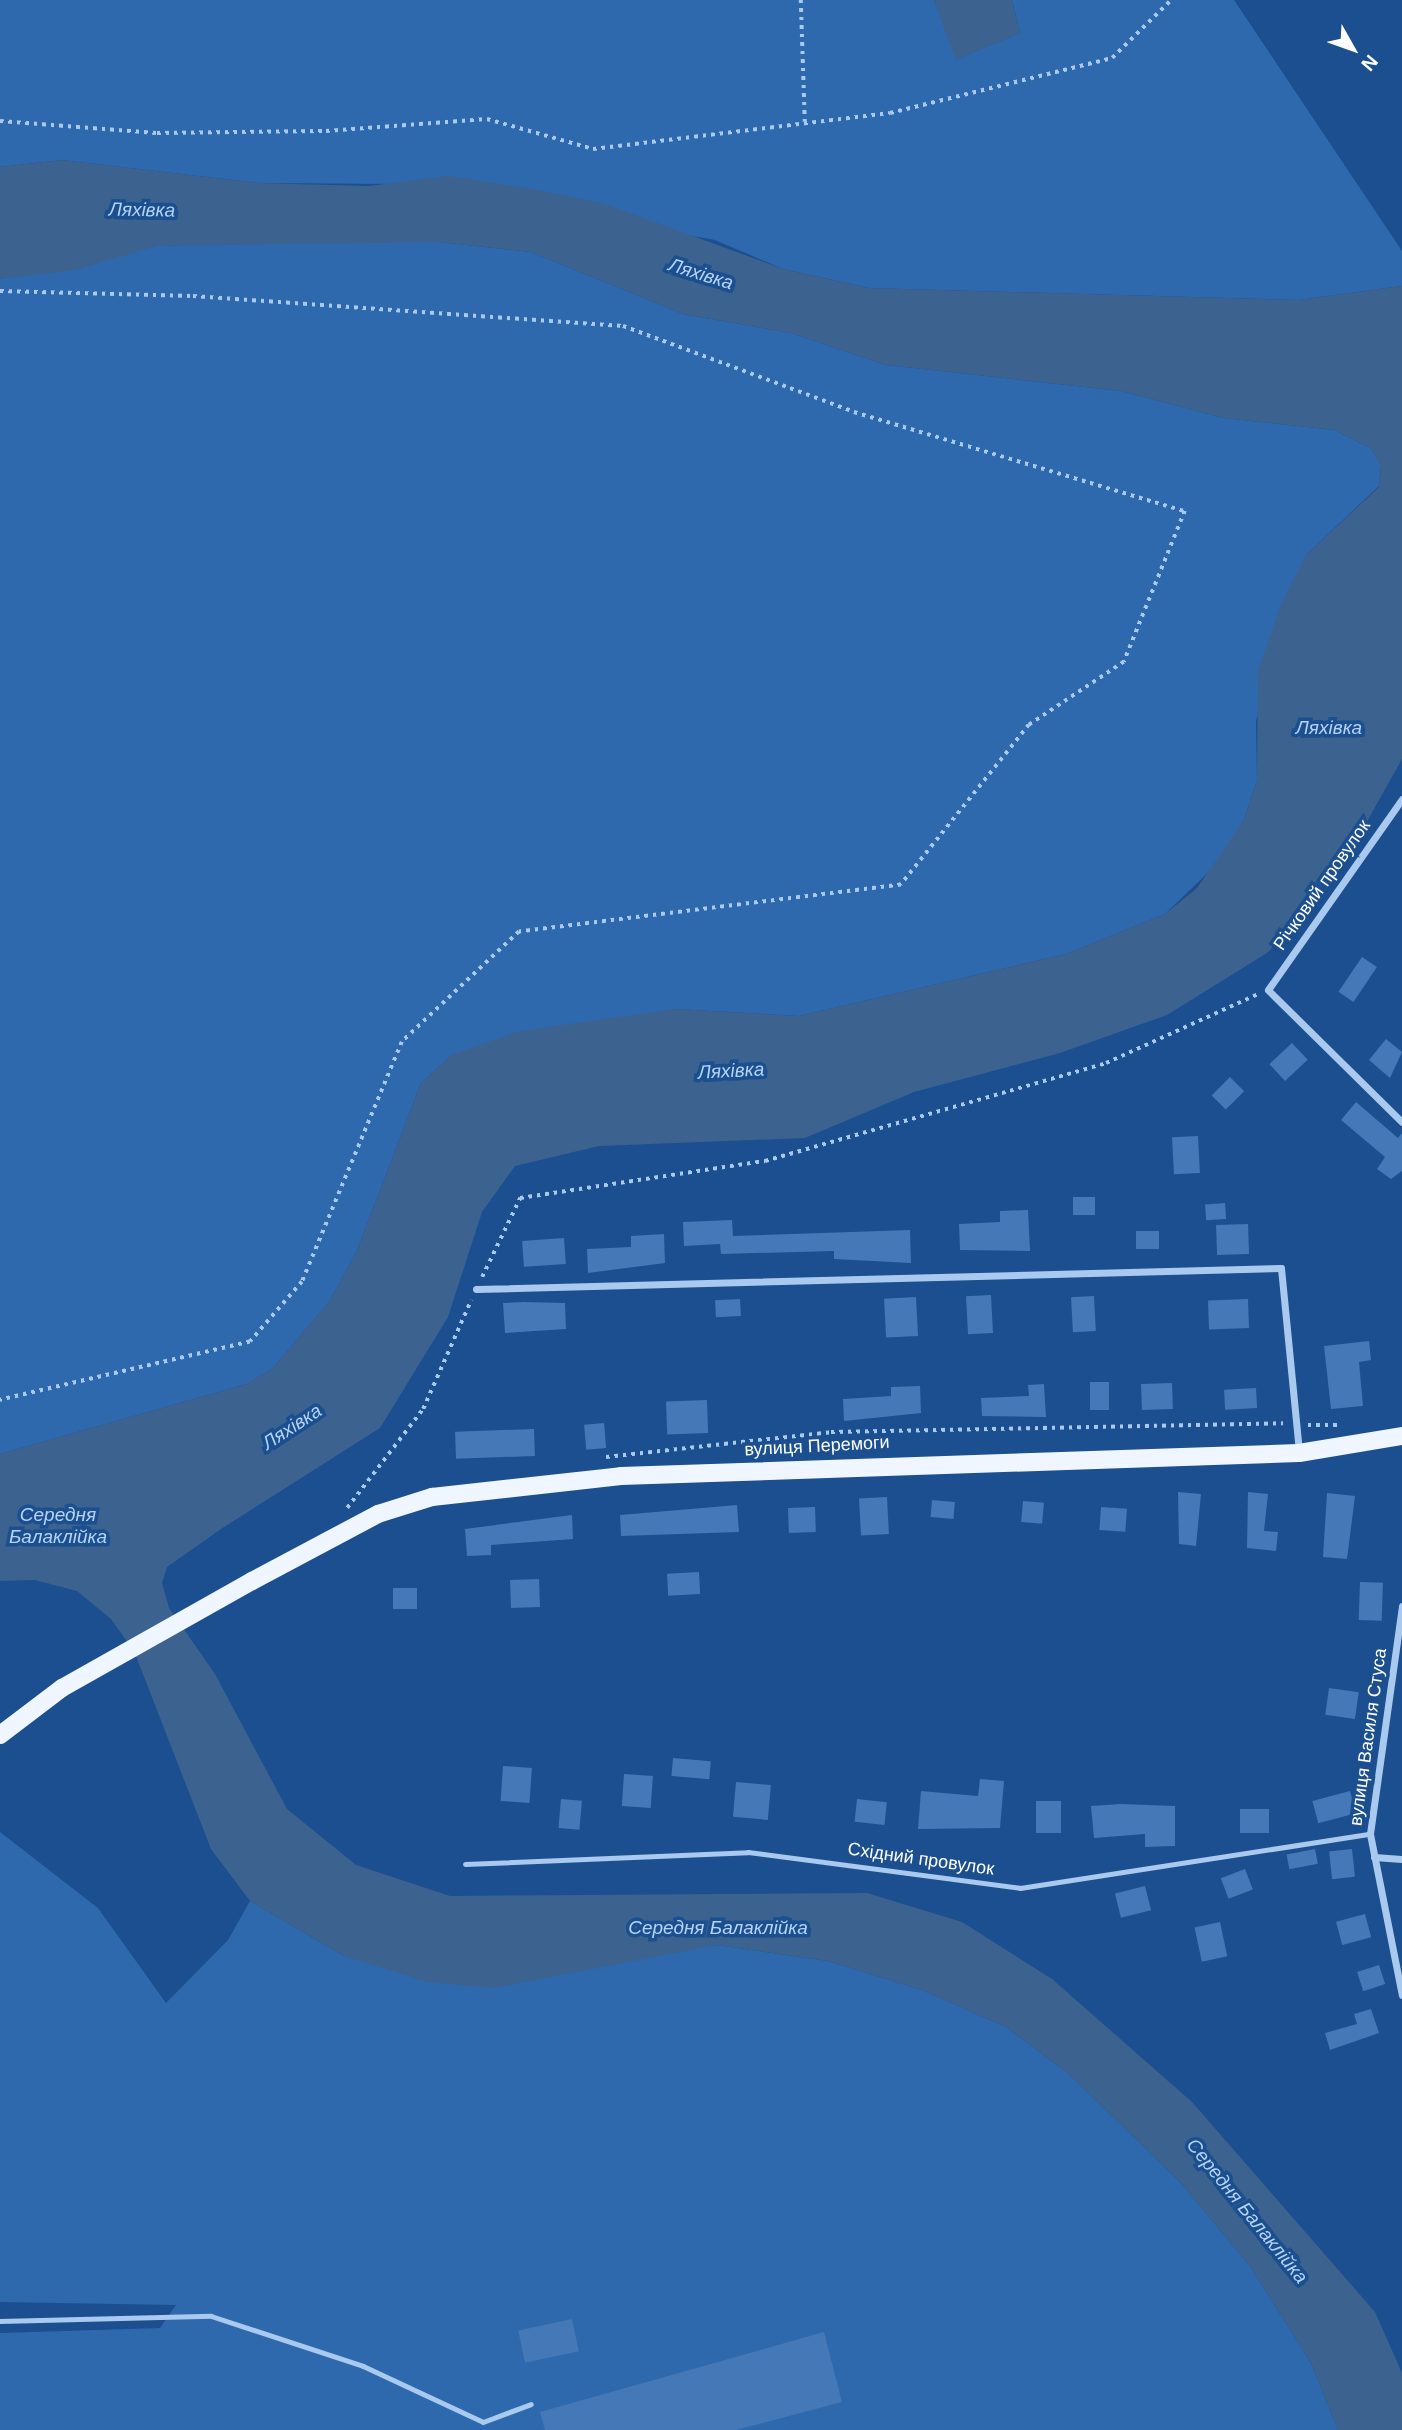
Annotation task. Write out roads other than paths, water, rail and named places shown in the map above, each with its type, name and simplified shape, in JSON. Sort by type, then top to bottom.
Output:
[{"type":"main road","name":"вулиця Перемоги","points":[[0,1735],[62,1688],[252,1581],[378,1514],[432,1497],[529,1483],[971,1460],[1299,1453],[1364,1447],[1402,1436]]},
{"type":"street","name":"Річковий провулок","points":[[1402,799],[1268,990],[1402,1122]]},
{"type":"street","points":[[476,1289],[1281,1268],[1299,1453]]},
{"type":"street","name":"вулиця Василя Стуса","points":[[1402,1606],[1370,1834],[1402,1995]]},
{"type":"street","points":[[1374,1857],[1402,1859]]},
{"type":"lane","name":"Східний провулок","points":[[465,1864],[748,1852],[1020,1888],[1370,1834]]},
{"type":"lane","points":[[0,2321],[211,2316],[363,2366],[483,2422],[531,2404]]},
{"type":"water","points":[[934,0],[1012,0],[1020,33],[956,60]]},
{"type":"water","name":"Ляхівка","points":[[62,160],[259,183],[369,186],[447,176],[527,188],[603,203],[783,269],[869,288],[1298,300],[1402,286],[1402,759],[1365,825],[1290,929],[1267,953],[1167,1015],[1060,1053],[914,1092],[805,1138],[599,1146],[515,1166],[482,1212],[448,1317],[380,1428],[221,1529],[167,1567],[162,1583],[169,1608],[215,1674],[287,1809],[356,1865],[450,1896],[867,1893],[962,1922],[1052,1979],[1192,2102],[1375,2312],[1402,2373],[1402,2430],[1338,2430],[1311,2363],[1250,2266],[1181,2183],[1068,2073],[1006,2027],[922,1990],[828,1961],[717,1945],[494,1988],[427,1982],[344,1956],[250,1901],[211,1849],[134,1651],[111,1619],[77,1591],[35,1580],[0,1581],[0,1454],[247,1384],[273,1368],[329,1302],[356,1253],[421,1083],[453,1054],[520,1031],[676,1009],[799,1016],[1066,954],[1165,914],[1197,888],[1244,820],[1257,780],[1258,671],[1281,604],[1306,555],[1379,487],[1381,467],[1372,449],[1334,430],[1224,418],[1121,391],[886,365],[791,333],[683,314],[531,252],[439,242],[156,246],[76,270],[0,279],[0,167]]},
{"type":"water label","name":"Середня Балаклійка","points":[[58,1526]]},
{"type":"water label","name":"Середня Балаклійка","points":[[718,1928]]},
{"type":"water label","name":"Середня Балаклійка","points":[[1247,2211]]}]
